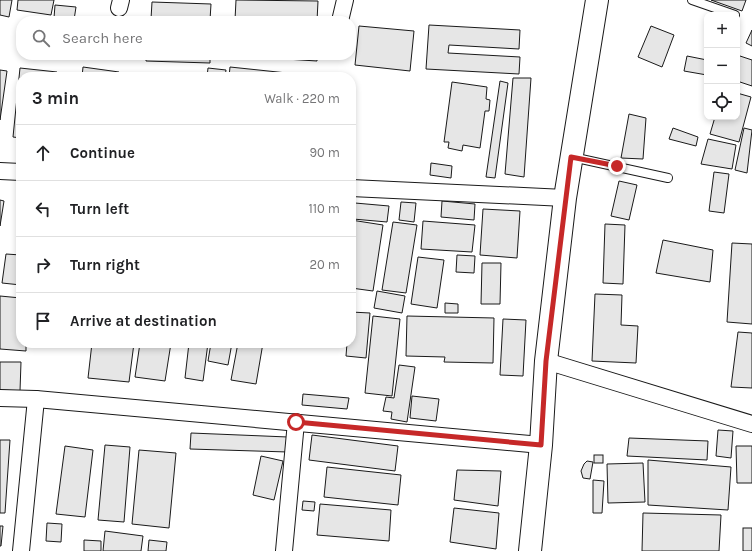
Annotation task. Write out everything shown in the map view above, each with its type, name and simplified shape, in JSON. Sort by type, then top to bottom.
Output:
[{"type":"main road","points":[[530,551],[541,445],[546,361],[565,198],[597,0]]},
{"type":"street","points":[[341,16],[344,0]]},
{"type":"street","points":[[0,171],[16,172]]},
{"type":"street","points":[[356,188],[565,198]]},
{"type":"street","points":[[546,361],[752,424]]},
{"type":"street","points":[[0,398],[36,399],[541,445]]},
{"type":"street","points":[[21,551],[36,399]]},
{"type":"street","points":[[284,551],[296,422]]},
{"type":"lane","points":[[692,0],[726,12]]},
{"type":"lane","points":[[571,157],[668,178]]},
{"type":"building","points":[[0,0],[12,0],[9,17],[0,15]]},
{"type":"building","points":[[18,0],[54,0],[51,15],[17,10]]},
{"type":"building","points":[[236,0],[318,1],[317,16],[235,16]]},
{"type":"building","points":[[711,0],[746,0],[742,11]]},
{"type":"building","points":[[152,2],[211,4],[210,16],[151,16]]},
{"type":"building","points":[[55,5],[76,7],[75,16],[54,16]]},
{"type":"building","points":[[429,25],[520,30],[519,49],[449,45],[448,53],[520,57],[519,74],[426,69]]},
{"type":"building","points":[[359,26],[414,31],[410,71],[355,65]]},
{"type":"building","points":[[651,26],[674,35],[662,67],[638,57]]},
{"type":"building","points":[[752,30],[752,46],[746,43]]},
{"type":"building","points":[[687,56],[704,59],[704,74],[684,71]]},
{"type":"building","points":[[740,56],[752,60],[752,86],[740,82]]},
{"type":"building","points":[[210,60],[210,63],[146,61]]},
{"type":"building","points":[[83,67],[119,72],[82,72]]},
{"type":"building","points":[[230,67],[278,72],[230,72]]},
{"type":"building","points":[[20,68],[57,72],[20,72]]},
{"type":"building","points":[[208,68],[226,70],[226,72],[208,72]]},
{"type":"building","points":[[0,70],[7,71],[0,120]]},
{"type":"building","points":[[513,78],[531,78],[524,177],[505,174]]},
{"type":"building","points":[[500,81],[508,83],[495,178],[486,177]]},
{"type":"building","points":[[452,82],[487,87],[486,99],[490,100],[489,111],[485,111],[480,148],[463,145],[462,151],[448,148],[449,142],[444,142]]},
{"type":"building","points":[[740,94],[751,97],[739,142],[710,134],[714,120],[740,120]]},
{"type":"building","points":[[16,107],[16,137],[13,137]]},
{"type":"building","points":[[629,114],[646,118],[643,159],[621,158]]},
{"type":"building","points":[[673,128],[698,137],[696,146],[669,139]]},
{"type":"building","points":[[744,128],[752,130],[747,173],[735,170]]},
{"type":"building","points":[[708,139],[736,145],[732,169],[701,164]]},
{"type":"building","points":[[431,163],[452,166],[451,178],[430,175]]},
{"type":"building","points":[[714,172],[729,174],[724,213],[709,211]]},
{"type":"building","points":[[619,181],[637,185],[629,220],[611,216]]},
{"type":"building","points":[[0,200],[4,201],[0,226]]},
{"type":"building","points":[[442,201],[475,204],[474,220],[441,217]]},
{"type":"building","points":[[401,202],[416,203],[414,222],[399,220]]},
{"type":"building","points":[[356,203],[389,206],[387,222],[356,219]]},
{"type":"building","points":[[483,209],[520,211],[517,258],[480,255]]},
{"type":"building","points":[[356,221],[383,225],[373,291],[356,289]]},
{"type":"building","points":[[423,221],[475,225],[472,252],[421,249]]},
{"type":"building","points":[[393,222],[417,225],[406,293],[382,290]]},
{"type":"building","points":[[605,224],[625,225],[623,284],[603,283]]},
{"type":"building","points":[[663,240],[713,250],[710,282],[656,273]]},
{"type":"building","points":[[732,243],[752,244],[752,324],[727,322]]},
{"type":"building","points":[[6,254],[16,255],[16,284],[2,283]]},
{"type":"building","points":[[457,255],[475,256],[474,273],[456,272]]},
{"type":"building","points":[[418,257],[444,260],[437,308],[411,304]]},
{"type":"building","points":[[482,263],[501,263],[500,304],[481,304]]},
{"type":"building","points":[[377,291],[405,296],[402,313],[374,308]]},
{"type":"building","points":[[595,294],[622,295],[621,325],[638,326],[636,363],[592,361]]},
{"type":"building","points":[[0,296],[16,298],[16,348],[26,348],[26,351],[0,349]]},
{"type":"building","points":[[445,303],[458,304],[458,313],[445,313]]},
{"type":"building","points":[[356,312],[370,313],[366,358],[346,356],[347,348],[356,348]]},
{"type":"building","points":[[373,316],[400,319],[392,396],[365,393]]},
{"type":"building","points":[[407,316],[494,318],[493,363],[444,362],[445,357],[406,356]]},
{"type":"building","points":[[503,319],[526,320],[523,376],[500,375]]},
{"type":"building","points":[[738,332],[752,333],[752,388],[731,387]]},
{"type":"building","points":[[91,348],[133,348],[129,382],[88,378]]},
{"type":"building","points":[[139,348],[170,348],[165,381],[135,377]]},
{"type":"building","points":[[188,348],[207,348],[203,381],[185,378]]},
{"type":"building","points":[[210,348],[231,348],[228,365],[208,361]]},
{"type":"building","points":[[237,348],[262,348],[256,384],[231,380]]},
{"type":"building","points":[[0,362],[21,362],[20,391],[0,390]]},
{"type":"building","points":[[399,365],[415,367],[407,422],[391,419],[392,412],[383,411],[386,397],[394,398]]},
{"type":"building","points":[[303,394],[349,398],[347,409],[302,405]]},
{"type":"building","points":[[412,396],[439,399],[436,421],[410,418]]},
{"type":"building","points":[[718,430],[733,431],[731,458],[716,456]]},
{"type":"building","points":[[191,433],[288,437],[288,452],[190,449]]},
{"type":"building","points":[[312,435],[398,446],[395,471],[309,460]]},
{"type":"building","points":[[629,438],[708,441],[707,460],[627,456]]},
{"type":"building","points":[[0,440],[10,440],[5,513],[0,513]]},
{"type":"building","points":[[105,445],[130,447],[124,522],[98,520]]},
{"type":"building","points":[[65,446],[93,450],[85,517],[56,514]]},
{"type":"building","points":[[736,446],[752,446],[752,483],[737,483]]},
{"type":"building","points":[[139,450],[176,453],[169,528],[132,524]]},
{"type":"building","points":[[594,455],[603,455],[603,463],[594,463]]},
{"type":"building","points":[[261,456],[283,461],[274,500],[253,495]]},
{"type":"building","points":[[648,460],[731,467],[728,510],[648,505]]},
{"type":"building","points":[[587,461],[593,462],[590,479],[583,478],[581,471]]},
{"type":"building","points":[[643,463],[645,502],[608,503],[607,464]]},
{"type":"building","points":[[327,467],[401,475],[398,505],[324,497]]},
{"type":"building","points":[[457,470],[501,471],[498,506],[454,500]]},
{"type":"building","points":[[593,480],[604,481],[602,513],[593,513]]},
{"type":"building","points":[[303,501],[315,502],[314,511],[302,510]]},
{"type":"building","points":[[320,504],[391,510],[389,541],[317,535]]},
{"type":"building","points":[[454,508],[499,513],[496,549],[450,542]]},
{"type":"building","points":[[643,513],[721,515],[719,551],[642,551]]},
{"type":"building","points":[[47,523],[62,524],[61,542],[46,541]]},
{"type":"building","points":[[0,526],[3,526],[1,546],[0,546]]},
{"type":"building","points":[[743,528],[752,528],[752,551],[743,551]]},
{"type":"building","points":[[105,531],[143,536],[141,551],[103,551]]},
{"type":"building","points":[[84,540],[101,541],[101,551],[84,551]]},
{"type":"building","points":[[149,540],[167,542],[166,551],[148,551]]},
{"type":"route","points":[[296,422],[541,445],[546,361],[571,157],[617,166]]}]
